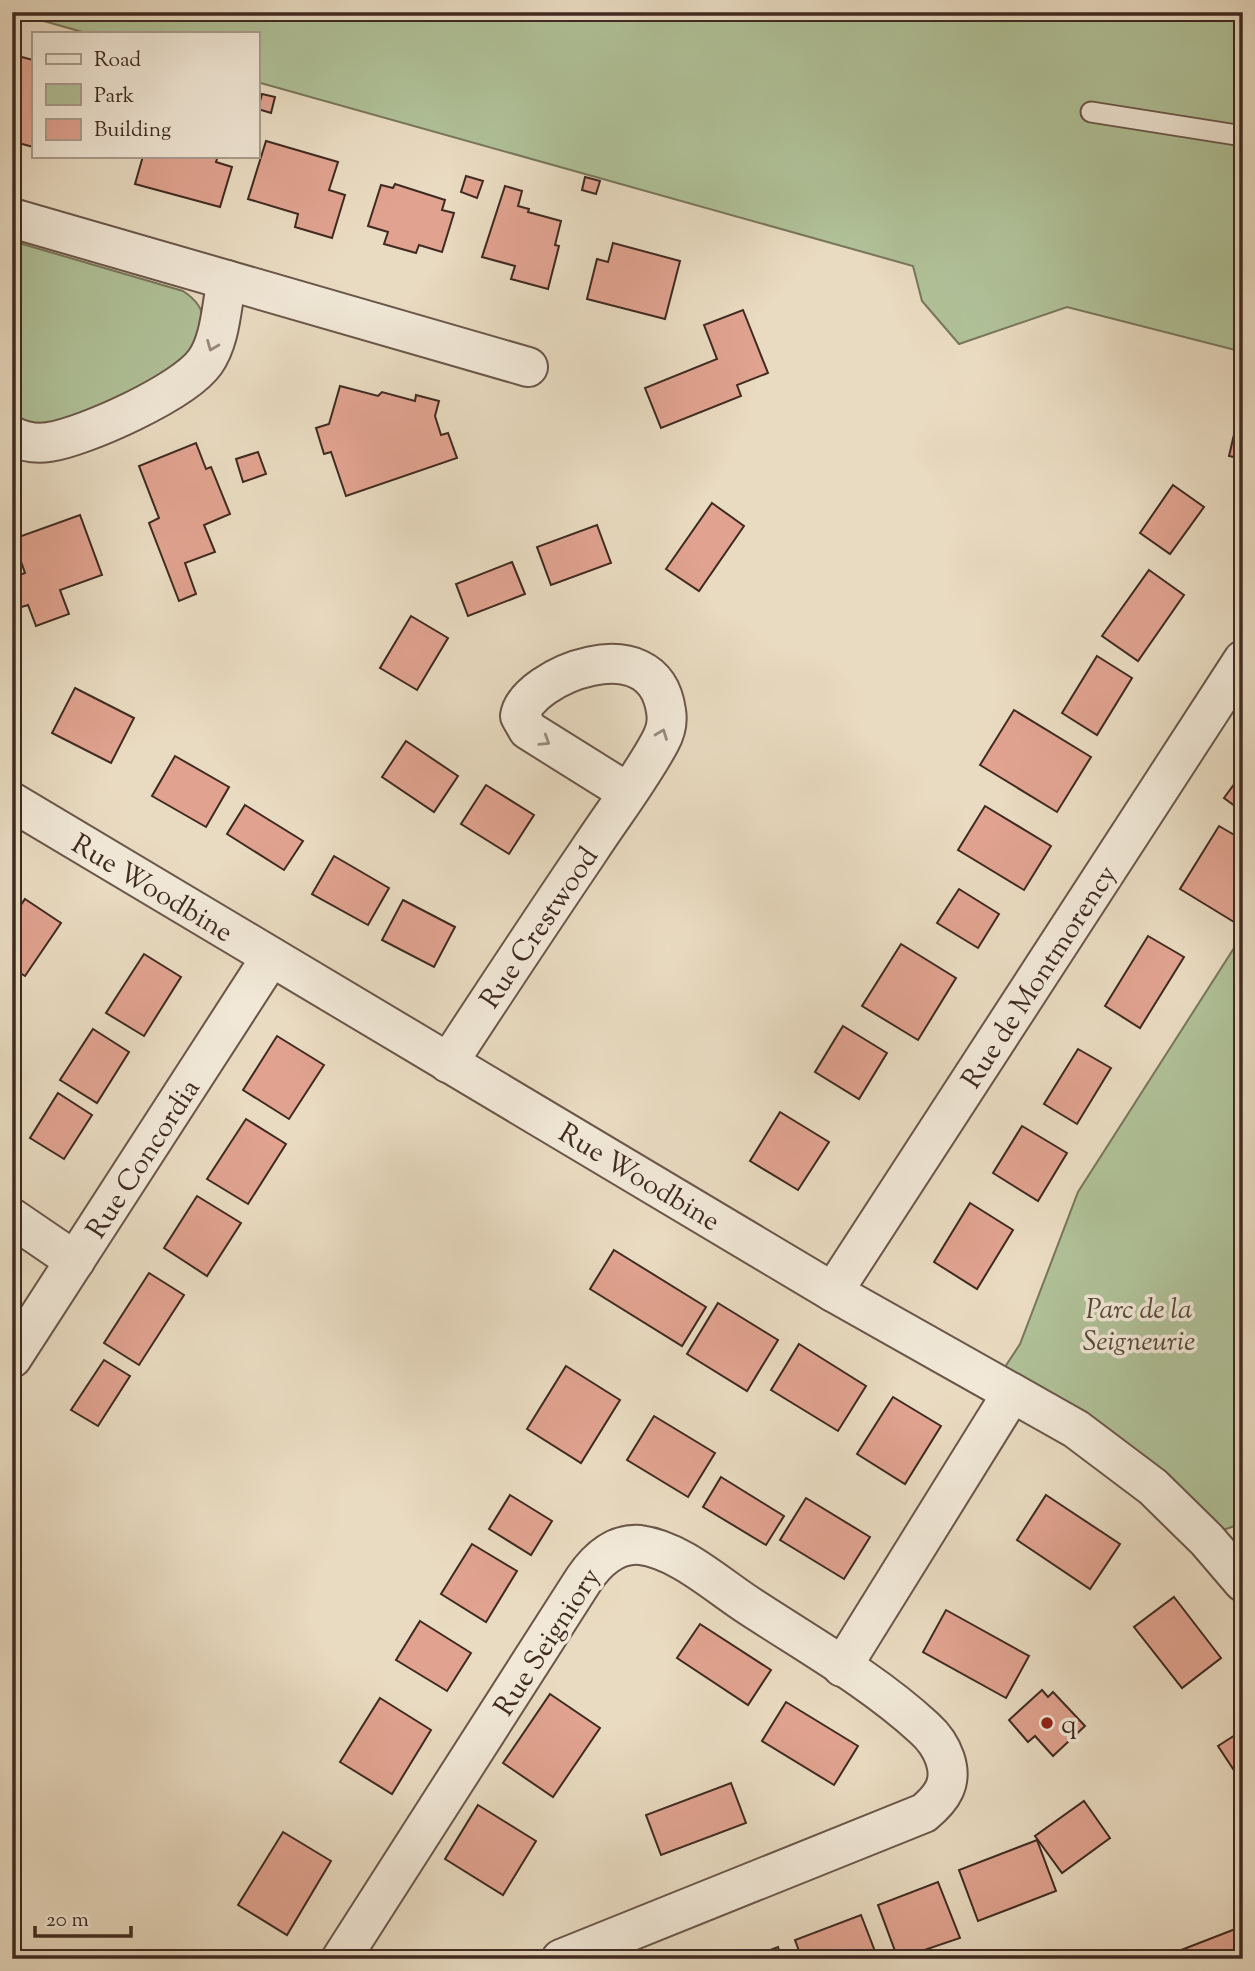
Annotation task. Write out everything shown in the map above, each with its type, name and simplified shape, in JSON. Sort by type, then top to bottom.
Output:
[{"type":"street","points":[[12,218],[528,367]]},
{"type":"street","points":[[12,436],[30,442],[62,440],[117,418],[178,386],[204,364],[212,349],[227,280]]},
{"type":"street","name":"Rue de Montmorency","points":[[834,1292],[1243,660]]},
{"type":"street","name":"Rue Crestwood","points":[[448,1062],[627,792]]},
{"type":"street","name":"Rue Woodbine","points":[[12,802],[834,1292],[1076,1429],[1153,1487],[1194,1526],[1243,1581]]},
{"type":"street","name":"Rue Concordia","points":[[12,1358],[271,957]]},
{"type":"street","points":[[12,1218],[75,1261]]},
{"type":"street","points":[[842,1667],[1012,1393]]},
{"type":"street","name":"Rue Seigniory","points":[[341,1959],[584,1578],[602,1557],[625,1546],[637,1545],[666,1552],[842,1667],[932,1735],[945,1759],[947,1784],[935,1804],[909,1821],[561,1959]]},
{"type":"lane","points":[[1091,112],[1243,136]]},
{"type":"green space","points":[[12,12],[1243,12],[1243,352],[1067,307],[959,344],[922,301],[913,266],[259,83],[259,32],[82,32]]},
{"type":"green space","points":[[12,241],[183,291],[202,312],[200,334],[184,355],[158,376],[93,409],[43,423],[12,417]]},
{"type":"green space","name":"Parc de la Seigneurie","points":[[1243,934],[1243,1523],[1223,1530],[1148,1460],[1064,1402],[1005,1367],[1020,1344],[1078,1192]]},
{"type":"building","points":[[18,56],[32,60],[32,147],[15,142],[19,128],[12,126],[12,76]]},
{"type":"building","points":[[262,94],[275,97],[271,113],[259,109]]},
{"type":"building","points":[[266,141],[338,162],[329,190],[345,195],[332,238],[295,227],[298,214],[248,199]]},
{"type":"building","points":[[142,158],[217,158],[216,162],[232,167],[220,207],[135,184]]},
{"type":"building","points":[[466,176],[483,181],[477,198],[461,192]]},
{"type":"building","points":[[585,177],[600,181],[596,194],[582,190]]},
{"type":"building","points":[[395,184],[445,200],[442,210],[454,213],[442,252],[419,245],[416,253],[384,244],[388,232],[368,226],[381,185],[393,188]]},
{"type":"building","points":[[505,186],[522,191],[518,206],[529,209],[528,212],[561,221],[555,245],[559,246],[548,289],[511,279],[515,266],[482,257]]},
{"type":"building","points":[[613,243],[680,261],[665,319],[587,299],[597,259],[608,262]]},
{"type":"building","points":[[743,310],[768,373],[737,385],[741,396],[661,428],[645,388],[717,359],[704,325]]},
{"type":"building","points":[[340,386],[378,396],[382,392],[415,401],[416,395],[439,401],[435,416],[441,435],[448,433],[457,458],[346,496],[331,452],[324,454],[316,428],[329,424]]},
{"type":"building","points":[[1239,413],[1243,414],[1243,459],[1229,456]]},
{"type":"building","points":[[196,443],[206,469],[211,467],[230,514],[204,525],[215,552],[185,563],[196,594],[179,601],[149,523],[159,518],[139,466]]},
{"type":"building","points":[[258,452],[266,474],[243,482],[236,459]]},
{"type":"building","points":[[1173,485],[1204,507],[1170,554],[1140,533]]},
{"type":"building","points":[[712,503],[744,526],[699,591],[666,569]]},
{"type":"building","points":[[80,515],[102,575],[60,590],[69,614],[36,626],[28,605],[12,610],[12,578],[25,573],[13,539]]},
{"type":"building","points":[[597,525],[611,563],[551,585],[537,547]]},
{"type":"building","points":[[512,562],[525,594],[468,616],[456,584]]},
{"type":"building","points":[[1149,570],[1184,595],[1138,661],[1102,636]]},
{"type":"building","points":[[411,616],[448,638],[417,690],[380,668]]},
{"type":"building","points":[[1097,656],[1132,678],[1097,735],[1062,713]]},
{"type":"building","points":[[75,688],[134,718],[111,763],[52,733]]},
{"type":"building","points":[[1014,710],[1091,757],[1057,812],[980,765]]},
{"type":"building","points":[[406,741],[458,776],[434,812],[382,777]]},
{"type":"building","points":[[175,756],[229,787],[206,827],[152,796]]},
{"type":"building","points":[[1243,772],[1243,812],[1224,798]]},
{"type":"building","points":[[486,785],[534,815],[509,854],[461,824]]},
{"type":"building","points":[[245,805],[303,841],[284,870],[227,834]]},
{"type":"building","points":[[985,806],[1051,846],[1024,890],[958,850]]},
{"type":"building","points":[[1219,826],[1243,840],[1243,908],[1234,922],[1180,889]]},
{"type":"building","points":[[334,856],[389,888],[368,925],[312,894]]},
{"type":"building","points":[[959,889],[999,914],[978,948],[937,923]]},
{"type":"building","points":[[25,899],[61,923],[25,976],[12,968],[12,918]]},
{"type":"building","points":[[403,900],[455,927],[434,967],[382,940]]},
{"type":"building","points":[[1148,936],[1184,957],[1140,1028],[1105,1006]]},
{"type":"building","points":[[901,944],[956,978],[918,1040],[862,1006]]},
{"type":"building","points":[[144,954],[181,977],[144,1036],[106,1013]]},
{"type":"building","points":[[843,1026],[887,1053],[859,1099],[815,1072]]},
{"type":"building","points":[[93,1029],[129,1052],[97,1103],[60,1080]]},
{"type":"building","points":[[277,1036],[324,1065],[289,1119],[243,1090]]},
{"type":"building","points":[[1078,1049],[1111,1068],[1077,1124],[1044,1104]]},
{"type":"building","points":[[58,1093],[92,1115],[64,1159],[30,1138]]},
{"type":"building","points":[[780,1112],[829,1142],[798,1190],[750,1161]]},
{"type":"building","points":[[246,1119],[286,1144],[248,1204],[207,1179]]},
{"type":"building","points":[[1022,1126],[1067,1153],[1038,1201],[993,1173]]},
{"type":"building","points":[[197,1196],[241,1223],[207,1276],[164,1248]]},
{"type":"building","points":[[970,1203],[1013,1230],[977,1289],[934,1262]]},
{"type":"building","points":[[614,1250],[706,1307],[682,1346],[590,1289]]},
{"type":"building","points":[[149,1273],[184,1295],[139,1365],[104,1343]]},
{"type":"building","points":[[718,1303],[778,1340],[747,1391],[687,1354]]},
{"type":"building","points":[[799,1344],[866,1386],[838,1431],[771,1390]]},
{"type":"building","points":[[104,1360],[130,1376],[98,1426],[71,1410]]},
{"type":"building","points":[[566,1366],[620,1400],[581,1463],[527,1429]]},
{"type":"building","points":[[893,1397],[941,1426],[905,1484],[857,1454]]},
{"type":"building","points":[[654,1416],[715,1453],[688,1497],[627,1460]]},
{"type":"building","points":[[721,1477],[784,1516],[766,1545],[703,1507]]},
{"type":"building","points":[[510,1495],[552,1521],[531,1555],[489,1529]]},
{"type":"building","points":[[1046,1495],[1120,1544],[1090,1589],[1017,1540]]},
{"type":"building","points":[[806,1498],[870,1537],[844,1579],[780,1540]]},
{"type":"building","points":[[472,1544],[517,1571],[486,1622],[441,1594]]},
{"type":"building","points":[[1174,1597],[1221,1658],[1182,1688],[1134,1627]]},
{"type":"building","points":[[946,1610],[1029,1656],[1006,1698],[923,1652]]},
{"type":"building","points":[[420,1621],[471,1653],[447,1691],[396,1660]]},
{"type":"building","points":[[700,1624],[771,1670],[748,1705],[677,1658]]},
{"type":"building","name":"q","points":[[1042,1690],[1048,1697],[1053,1692],[1085,1726],[1053,1756],[1035,1736],[1028,1742],[1009,1720]]},
{"type":"building","points":[[550,1694],[600,1728],[553,1797],[503,1763]]},
{"type":"building","points":[[380,1698],[431,1730],[392,1794],[340,1762]]},
{"type":"building","points":[[786,1702],[858,1746],[834,1785],[762,1741]]},
{"type":"building","points":[[1243,1730],[1243,1784],[1218,1746]]},
{"type":"building","points":[[731,1783],[746,1823],[661,1855],[646,1815]]},
{"type":"building","points":[[1084,1801],[1110,1838],[1062,1873],[1035,1836]]},
{"type":"building","points":[[478,1805],[536,1841],[503,1895],[445,1859]]},
{"type":"building","points":[[283,1832],[331,1861],[287,1935],[238,1905]]},
{"type":"building","points":[[1037,1840],[1056,1891],[978,1921],[959,1870]]},
{"type":"building","points":[[938,1882],[960,1938],[898,1959],[878,1905]]},
{"type":"building","points":[[861,1915],[876,1954],[863,1959],[802,1959],[795,1940]]},
{"type":"building","points":[[1243,1926],[1243,1959],[1158,1959]]},
{"type":"building","points":[[778,1947],[782,1959],[747,1959]]},
{"type":"place","name":"q","points":[[1047,1723]]}]
